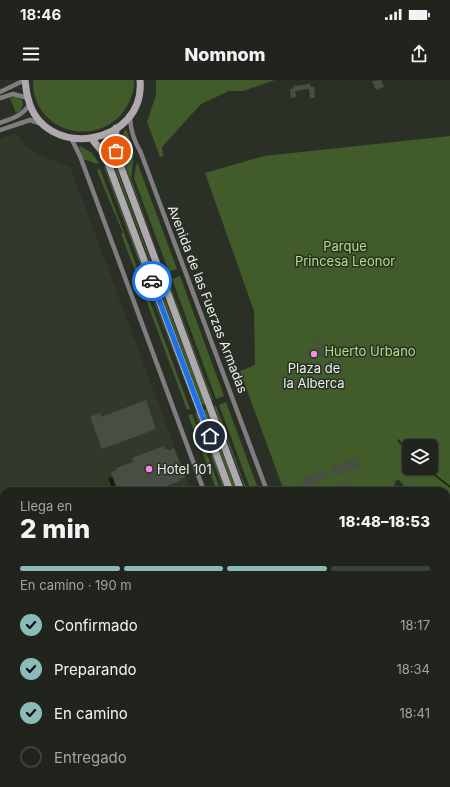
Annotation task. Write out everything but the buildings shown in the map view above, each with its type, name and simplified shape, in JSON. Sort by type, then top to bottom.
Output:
[{"type":"street","points":[[0,92],[25,80],[29,101],[36,115],[44,125]]},
{"type":"street","points":[[0,130],[30,120],[44,125],[56,133],[71,138],[92,139],[116,128],[130,116],[139,95],[140,80]]},
{"type":"street","points":[[0,98],[13,94],[29,101]]},
{"type":"street","points":[[0,123],[24,113],[29,101]]},
{"type":"street","name":"Avenida de las Fuerzas Armadas","points":[[130,116],[130,125],[136,145],[141,153],[266,487]]},
{"type":"street","points":[[116,128],[115,146],[118,159],[240,487]]},
{"type":"street","points":[[71,138],[80,156],[203,487]]},
{"type":"street","points":[[92,139],[104,154],[108,163],[229,487]]},
{"type":"shaded area","points":[[16,133],[25,145],[39,155],[70,167],[190,487],[0,487],[0,139]]},
{"type":"shaded area","points":[[112,477],[116,487],[111,487],[108,478]]},
{"type":"green space","points":[[33,80],[134,80],[134,87],[127,106],[115,120],[101,128],[85,132],[70,130],[55,123],[43,113],[35,98]]},
{"type":"green space","points":[[156,80],[275,80],[243,91],[229,91],[201,104],[162,147],[163,156],[160,157],[147,122],[156,95]]},
{"type":"green space","points":[[16,97],[22,100],[23,105],[20,111],[16,113],[10,98]]},
{"type":"green space","points":[[126,129],[131,143],[127,145],[123,155],[121,155],[119,141]]},
{"type":"green space","name":"Parque Princesa Leonor","points":[[450,136],[450,487],[405,487],[398,479],[395,482],[394,487],[283,487],[240,371],[255,365],[254,311],[205,173],[264,156]]},
{"type":"green space","points":[[110,139],[112,158],[111,159],[100,143]]},
{"type":"green space","points":[[80,146],[92,153],[99,163],[96,164],[84,160],[79,147]]},
{"type":"green space","points":[[133,149],[134,153],[131,178],[165,274],[123,160],[127,159],[130,150]]},
{"type":"green space","points":[[137,162],[177,269],[169,272],[134,178]]},
{"type":"green space","points":[[113,164],[115,164],[157,278],[156,278]]},
{"type":"green space","points":[[105,167],[148,281],[146,281]]},
{"type":"green space","points":[[100,169],[143,283],[140,284],[121,234],[123,233],[97,170]]},
{"type":"green space","points":[[180,276],[224,396],[216,399],[172,279]]},
{"type":"green space","points":[[167,280],[213,400],[212,401]]},
{"type":"green space","points":[[157,283],[159,283],[205,404],[202,405]]},
{"type":"green space","points":[[149,286],[195,407],[148,287]]},
{"type":"green space","points":[[145,288],[190,409],[187,410],[142,289]]},
{"type":"green space","points":[[226,402],[258,487],[250,487],[219,405]]},
{"type":"green space","points":[[214,406],[216,406],[244,487]]},
{"type":"green space","points":[[206,409],[235,487],[233,487],[204,410]]},
{"type":"green space","points":[[195,413],[197,413],[225,487],[223,487]]},
{"type":"green space","points":[[192,414],[219,487],[215,487],[188,415]]},
{"type":"waterway","points":[[398,440],[402,444]]},
{"type":"waterway","points":[[435,475],[450,487]]},
{"type":"way so far","points":[[116,151],[116,128],[100,137],[92,139],[104,154],[108,163],[152,281]]},
{"type":"place","name":"Plaza de la Alberca","points":[[314,354]]},
{"type":"place","name":"Hotel 101","points":[[149,469]]},
{"type":"route","points":[[152,281],[210,436]]},
{"type":"park label","name":"Huerto Urbano","points":[[370,351]]}]
